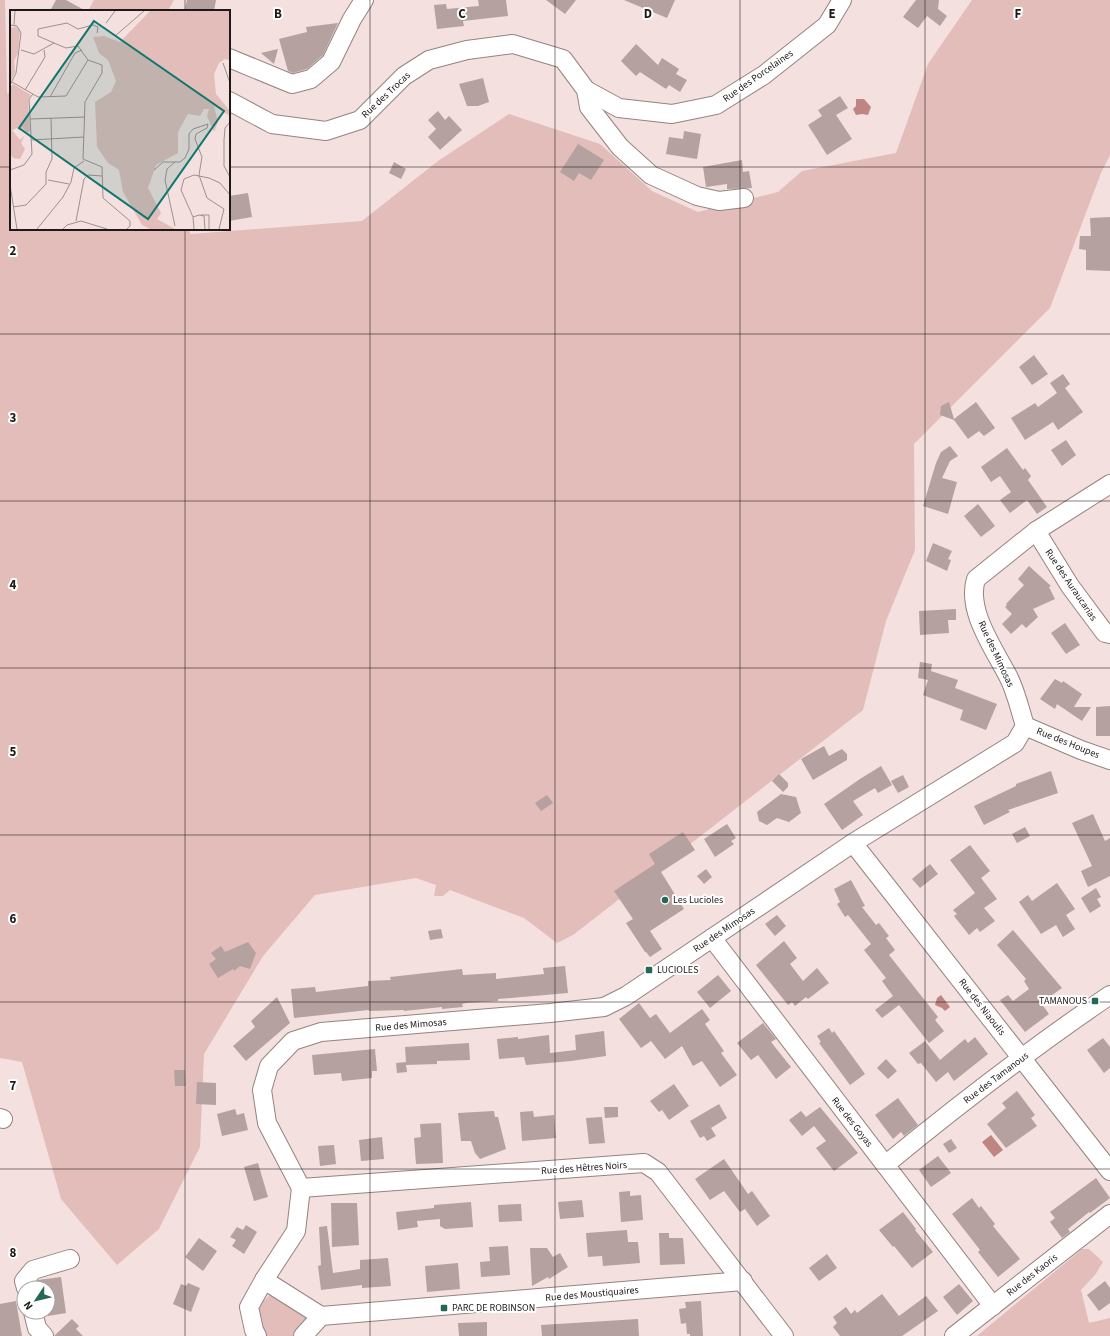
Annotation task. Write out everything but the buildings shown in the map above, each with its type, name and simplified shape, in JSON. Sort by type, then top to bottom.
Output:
[{"type":"street","points":[[230,58],[292,84],[311,79],[331,62],[352,19],[364,0]]},
{"type":"street","name":"Rue des Porcelaines","points":[[586,90],[619,108],[672,114],[716,106],[764,75],[827,25],[842,0]]},
{"type":"street","name":"Rue des Trocas","points":[[230,102],[272,124],[326,130],[360,120],[404,76],[429,60],[467,50],[513,44],[563,59],[586,90],[589,107],[620,147],[651,175],[697,196],[719,201],[744,198]]},
{"type":"street","name":"Rue des Mimosas","points":[[301,1188],[267,1123],[262,1090],[269,1066],[293,1041],[321,1032],[550,1013],[604,1007],[626,996],[853,842],[1015,743],[1026,726],[1009,677],[997,658],[980,620],[973,598],[973,588],[976,579],[1036,531],[1110,484]]},
{"type":"street","name":"Rue des Auraucarias","points":[[1036,531],[1070,586],[1105,633],[1110,634]]},
{"type":"street","name":"Rue des Houpes","points":[[1026,726],[1081,750],[1110,760]]},
{"type":"street","name":"Rue des Niaoulis","points":[[853,842],[1110,1171]]},
{"type":"street","name":"Rue des Goyas","points":[[712,938],[993,1306]]},
{"type":"street","name":"Rue des Tamanous","points":[[885,1165],[946,1115],[1063,1027],[1110,995]]},
{"type":"street","name":"Rue des Hêtres Noirs","points":[[301,1188],[644,1163],[658,1172],[784,1336]]},
{"type":"street","points":[[257,1336],[254,1330],[249,1307],[264,1280],[296,1231],[301,1188]]},
{"type":"street","name":"Rue des Kaoris","points":[[954,1336],[1110,1214]]},
{"type":"street","points":[[25,1280],[33,1270],[70,1259]]},
{"type":"street","points":[[264,1280],[321,1316],[304,1336]]},
{"type":"street","name":"Rue des Moustiquaires","points":[[321,1316],[743,1281]]},
{"type":"street","points":[[35,1320],[37,1328],[44,1336]]},
{"type":"shaded area","points":[[0,0],[5,0],[7,94],[10,92],[10,230],[189,230],[191,234],[362,221],[438,161],[509,114],[600,144],[652,191],[698,212],[778,192],[802,171],[896,153],[928,64],[972,0],[1110,0],[1110,155],[1101,173],[1050,308],[914,444],[915,550],[886,621],[863,710],[573,935],[557,943],[524,918],[450,890],[443,896],[434,896],[436,885],[416,878],[315,895],[263,956],[204,1054],[200,1147],[159,1229],[117,1265],[61,1199],[22,1062],[0,1058]]},
{"type":"shaded area","points":[[94,0],[174,0],[169,10],[89,10]]},
{"type":"shaded area","points":[[856,99],[864,99],[871,107],[868,115],[856,115],[853,109],[856,106]]},
{"type":"shaded area","points":[[941,995],[950,1007],[945,1011],[935,1005],[937,998]]},
{"type":"shaded area","points":[[991,1135],[1003,1150],[994,1157],[982,1142]]},
{"type":"shaded area","points":[[1082,1249],[1089,1249],[1103,1262],[1095,1275],[1081,1290],[1089,1323],[1110,1318],[1110,1336],[977,1336]]},
{"type":"shaded area","points":[[271,1294],[306,1316],[308,1322],[295,1336],[263,1336],[256,1308]]},
{"type":"place","name":"Les Lucioles","points":[[665,900]]},
{"type":"place","name":"LUCIOLES","points":[[649,970]]},
{"type":"place","name":"TAMANOUS","points":[[1095,1001]]},
{"type":"place","name":"PARC DE ROBINSON","points":[[444,1308]]}]
